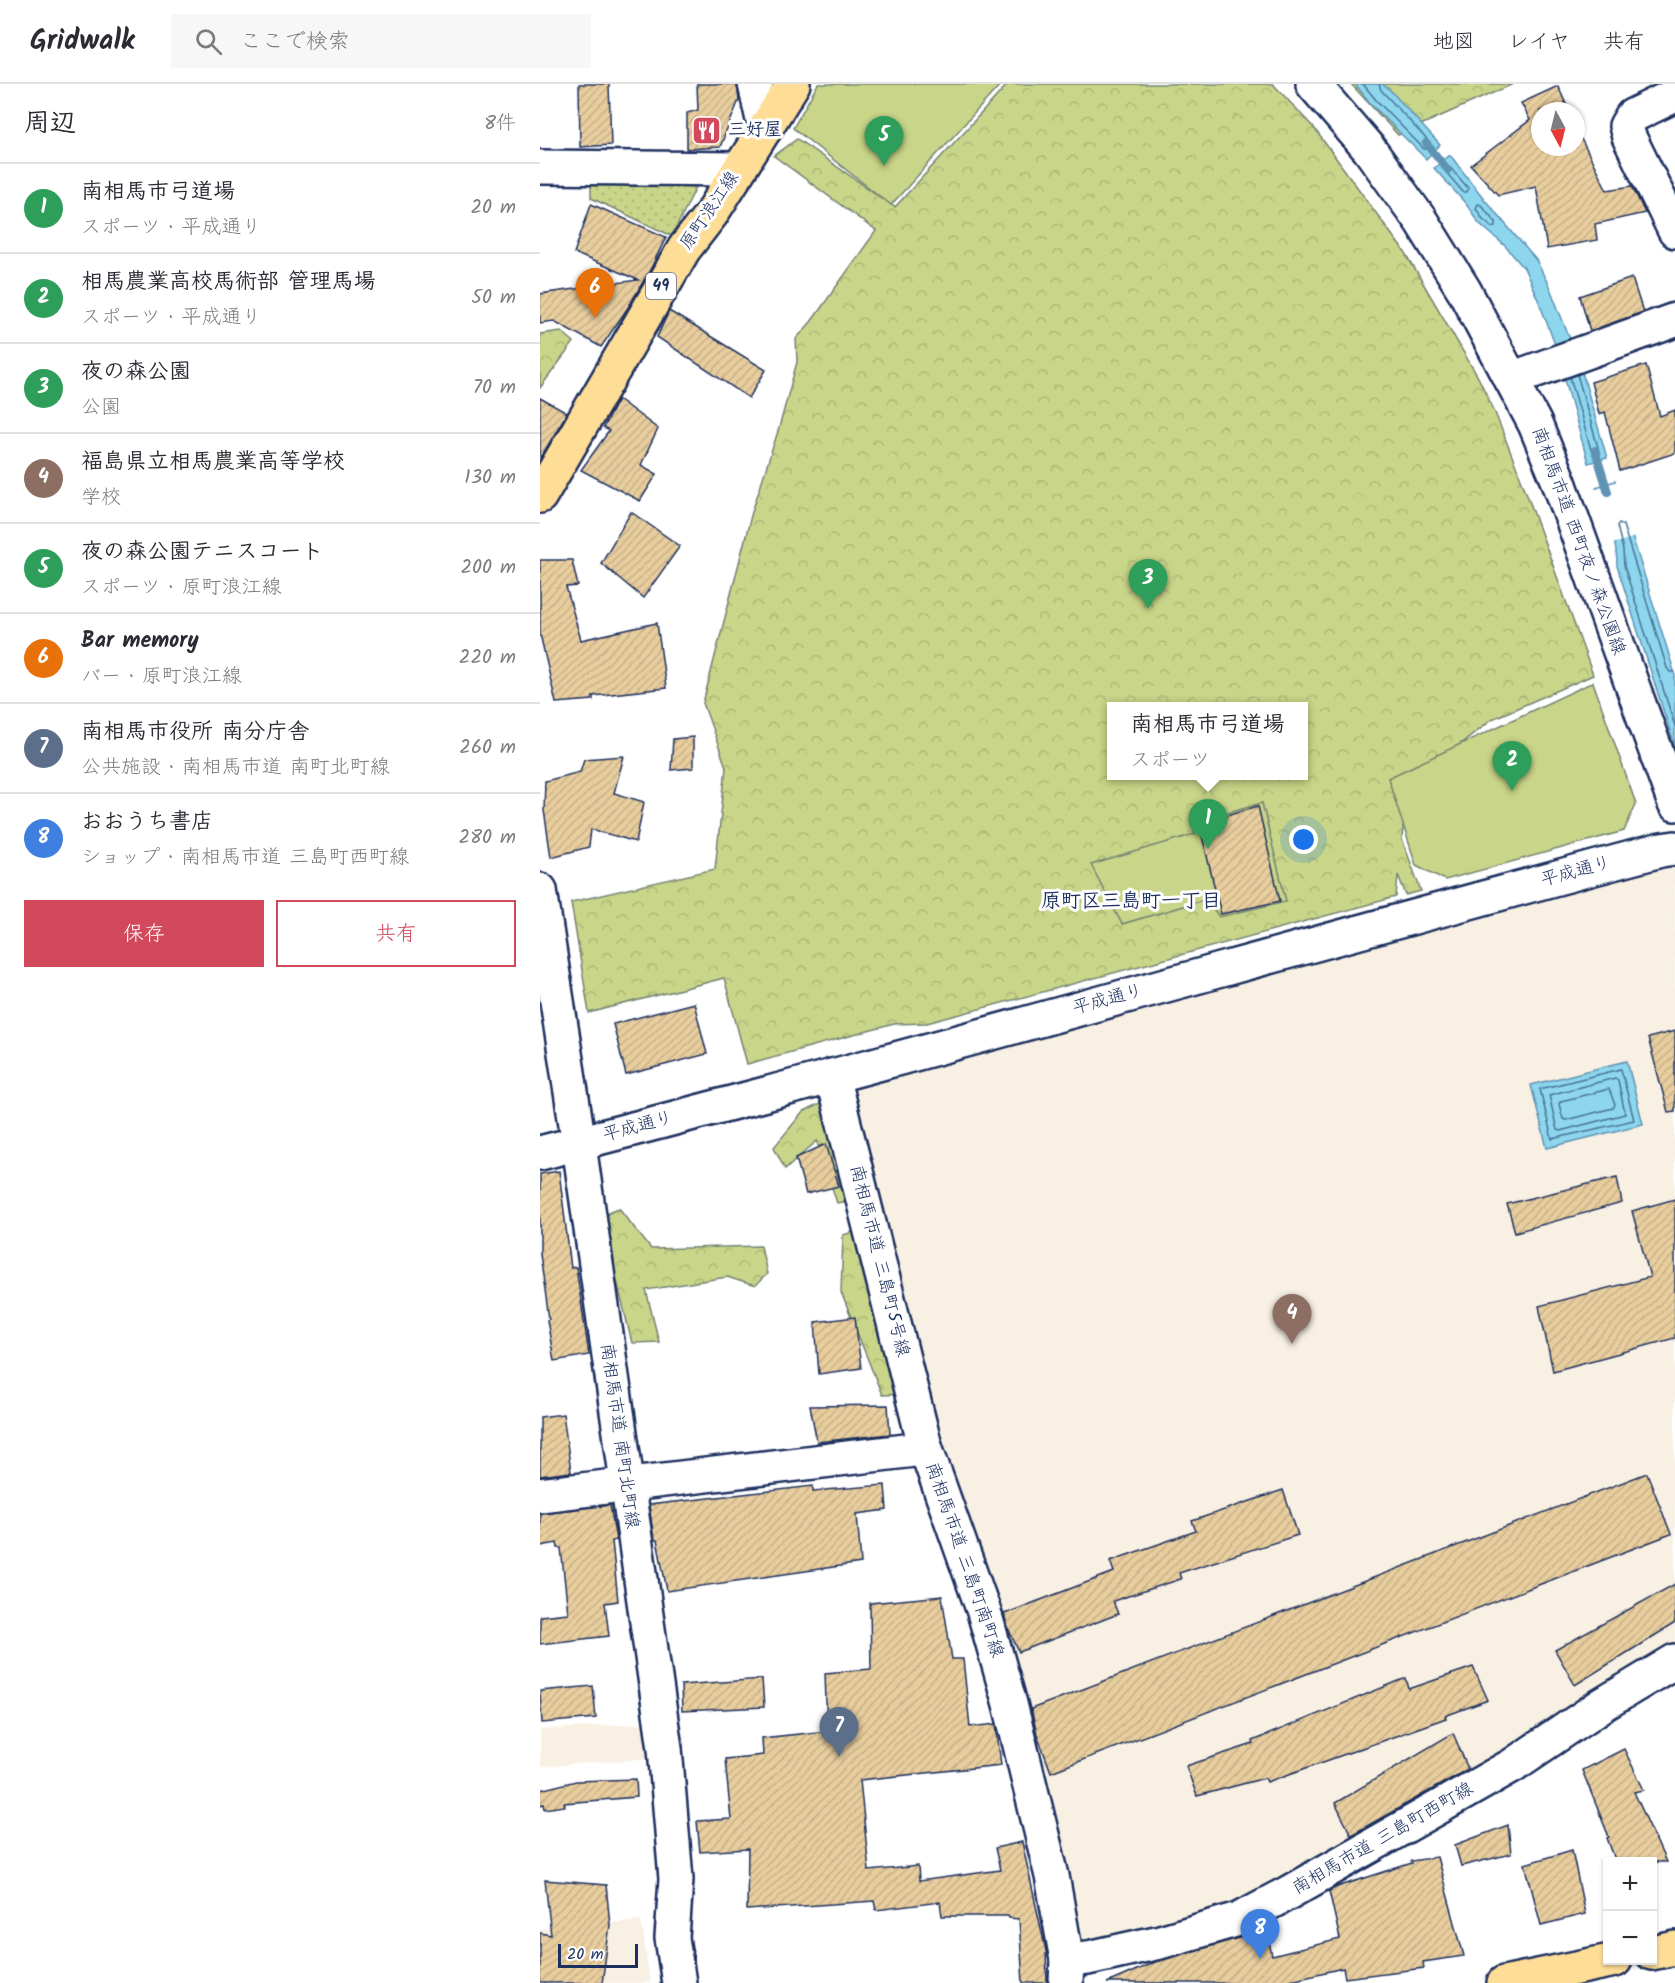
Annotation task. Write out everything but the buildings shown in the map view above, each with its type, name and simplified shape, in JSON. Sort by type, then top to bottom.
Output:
[{"type":"main road","name":"原町浪江線","points":[[540,496],[684,249],[712,213],[793,84]]},
{"type":"main road","points":[[1657,1952],[1675,1948]]},
{"type":"main road","points":[[1520,1982],[1603,1963]]},
{"type":"street","points":[[755,84],[765,129]]},
{"type":"street","name":"南相馬市道 西町夜ノ森公園線","points":[[1313,84],[1369,149],[1421,221],[1464,290],[1535,424],[1559,482],[1675,804]]},
{"type":"street","points":[[1675,95],[1632,116],[1626,126],[1629,137],[1675,231]]},
{"type":"street","points":[[540,167],[738,169]]},
{"type":"street","points":[[1511,379],[1675,320]]},
{"type":"street","name":"平成通り","points":[[540,1152],[832,1076],[1419,915],[1675,848]]},
{"type":"street","name":"南相馬市道 南町北町線","points":[[540,892],[665,1748],[675,1879],[672,1938],[679,1983]]},
{"type":"street","name":"南相馬市道 三島町5号線","points":[[832,1076],[925,1446]]},
{"type":"street","name":"南相馬市道 三島町南町線","points":[[540,1495],[914,1450],[925,1446],[981,1601],[1007,1693],[1052,1876],[1067,1972]]},
{"type":"street","name":"南相馬市道 三島町西町線","points":[[1067,1972],[1088,1958],[1160,1942],[1239,1918],[1288,1893],[1513,1765],[1602,1705],[1675,1661]]},
{"type":"shaded area","points":[[1663,868],[1675,868],[1675,1651],[1238,1911],[1092,1948],[1071,1941],[929,1427],[850,1100],[857,1089],[1407,936],[1435,931]]},
{"type":"shaded area","points":[[647,1723],[651,1758],[540,1767],[540,1730]]},
{"type":"shaded area","points":[[641,1920],[650,1983],[540,1983],[540,1929]]},
{"type":"green space","points":[[818,84],[1001,84],[891,205],[793,128]]},
{"type":"green space","points":[[1008,84],[1273,84],[1314,128],[1406,254],[1478,377],[1494,410],[1525,489],[1593,675],[1492,719],[1407,786],[1402,839],[1421,891],[1406,895],[1398,875],[1396,897],[927,1023],[894,1024],[747,1064],[724,978],[589,1013],[571,902],[715,869],[726,767],[703,703],[752,512],[797,362],[796,339],[811,322],[876,231],[774,156],[797,139],[895,207]]},
{"type":"green space","points":[[1351,84],[1513,84],[1398,135]]},
{"type":"green space","points":[[591,181],[697,185],[672,236],[591,198]]},
{"type":"green space","points":[[561,331],[574,342],[540,388],[540,334]]},
{"type":"green space","points":[[1593,682],[1636,804],[1624,831],[1445,880],[1416,865],[1388,778]]},
{"type":"green space","points":[[1262,803],[1286,901],[1219,917],[1207,899],[1122,924],[1091,865],[1195,834],[1194,821]]},
{"type":"green space","points":[[828,1100],[856,1200],[837,1203],[817,1141],[785,1169],[774,1147],[803,1112]]},
{"type":"green space","points":[[619,1208],[651,1249],[761,1246],[767,1274],[755,1286],[727,1277],[646,1290],[659,1342],[632,1343],[601,1215]]},
{"type":"green space","points":[[863,1229],[905,1394],[882,1395],[841,1292],[843,1235]]},
{"type":"water","points":[[1355,84],[1382,84],[1389,89],[1440,145],[1426,159],[1371,104]]},
{"type":"water","points":[[1450,155],[1536,260],[1550,288],[1580,365],[1607,458],[1588,463],[1557,350],[1524,268],[1505,246],[1479,223],[1466,204],[1434,168]]},
{"type":"water","points":[[1615,481],[1675,674],[1675,747],[1617,566],[1613,536],[1596,487]]},
{"type":"water","points":[[1627,1061],[1643,1124],[1547,1148],[1531,1085]]},
{"type":"pier","points":[[1618,481],[1635,537],[1612,544],[1594,489]]},
{"type":"waterway","points":[[1426,143],[1448,170]]},
{"type":"waterway","points":[[1595,450],[1608,492]]},
{"type":"place","name":"三好屋","points":[[707,130]]},
{"type":"place","name":"夜の森公園テニスコート","points":[[884,166]]},
{"type":"place","name":"Bar memory","points":[[595,318]]},
{"type":"place","name":"夜の森公園","points":[[1148,609]]},
{"type":"place","name":"相馬農業高校馬術部 管理馬場","points":[[1512,791]]},
{"type":"place","name":"南相馬市弓道場","points":[[1208,849]]},
{"type":"place","name":"福島県立相馬農業高等学校","points":[[1292,1344]]},
{"type":"place","name":"南相馬市役所 南分庁舎","points":[[839,1757]]},
{"type":"place","name":"おおうち書店","points":[[1260,1959]]},
{"type":"district","name":"原町区三島町一丁目","points":[[1131,902]]}]
